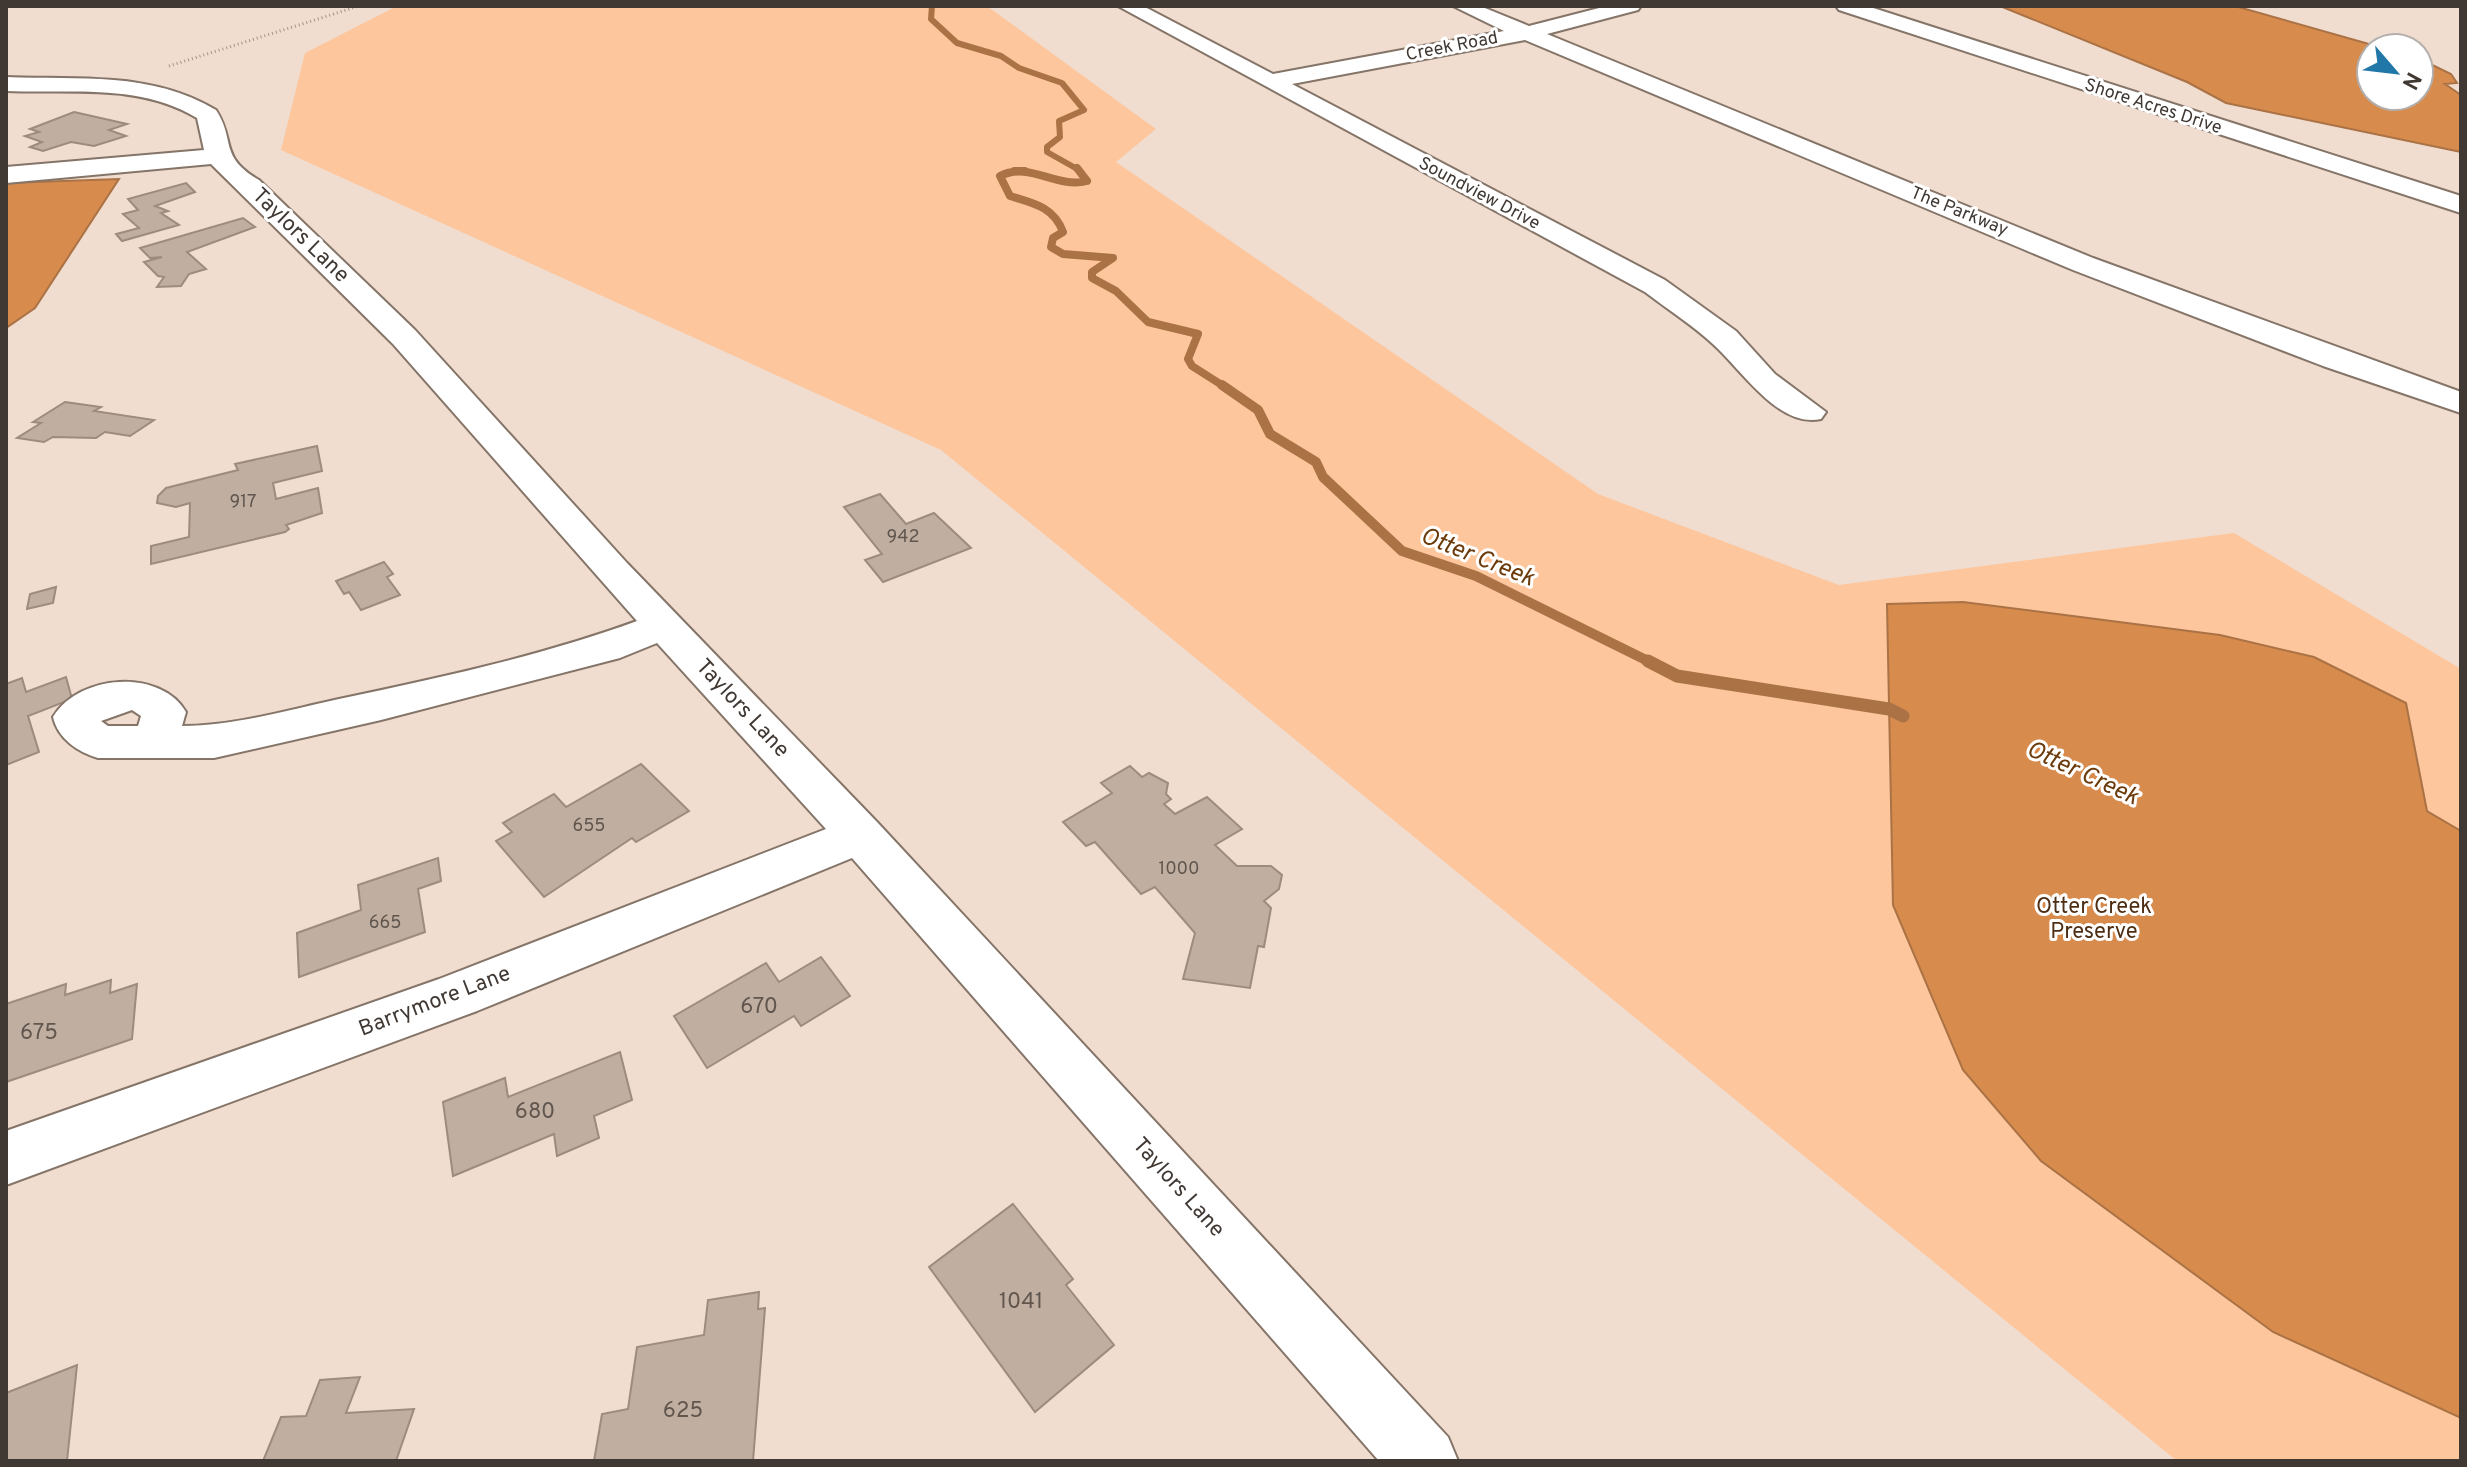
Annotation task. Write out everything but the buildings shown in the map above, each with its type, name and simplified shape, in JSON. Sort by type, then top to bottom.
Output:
[{"type":"street","name":"Soundview Drive","points":[[1128,6],[1655,286],[1725,338],[1764,381],[1809,412]]},
{"type":"street","name":"The Parkway","points":[[1463,6],[2127,279],[2369,372],[2461,403]]},
{"type":"street","name":"The Parkway","points":[[1509,6],[2110,247],[2280,311]]},
{"type":"street","name":"Creek Road","points":[[1271,81],[1527,33],[1631,6]]},
{"type":"street","name":"Shore Acres Drive","points":[[1846,6],[2461,205]]},
{"type":"street","points":[[6,84],[102,87],[158,92],[190,100],[208,115],[218,156],[6,175]]},
{"type":"street","name":"Taylors Lane","points":[[218,156],[230,175],[250,186],[404,337],[664,626],[860,835],[1424,1461]]},
{"type":"street","points":[[156,743],[214,742],[296,726],[605,648],[664,626]]},
{"type":"street","name":"Barrymore Lane","points":[[6,1158],[458,995],[860,835]]},
{"type":"path","points":[[102,87],[359,6]]},
{"type":"green space","name":"Otter Creek Preserve","points":[[397,6],[987,6],[1156,129],[1116,162],[1598,494],[1839,585],[2234,533],[2461,669],[2461,1461],[2177,1461],[941,450],[281,150],[305,53]]},
{"type":"water","points":[[2000,6],[2235,6],[2355,40],[2355,112],[2435,112],[2435,66],[2451,74],[2457,83],[2445,84],[2461,95],[2461,152],[2226,103],[2187,82]]},
{"type":"water","points":[[119,179],[35,308],[6,328],[6,183]]},
{"type":"water","points":[[1963,602],[2220,635],[2314,657],[2406,703],[2427,811],[2461,831],[2461,1418],[2273,1332],[2041,1161],[1963,1070],[1893,905],[1887,604]]},
{"type":"waterway","name":"Otter Creek","points":[[932,6],[931,19],[957,43],[1001,56],[1019,68],[1062,83],[1084,110],[1059,121],[1060,137],[1047,147],[1047,152],[1078,170]]},
{"type":"waterway","name":"Otter Creek","points":[[1014,170],[1025,170]]},
{"type":"waterway","name":"Otter Creek","points":[[1078,170],[1087,181],[1065,181],[1022,172],[1000,176],[1010,196],[1042,207],[1054,217],[1063,232],[1053,238],[1051,247],[1063,254],[1113,258],[1092,272],[1092,278],[1116,291],[1148,322],[1198,334],[1188,359],[1192,366],[1224,386]]},
{"type":"waterway","name":"Otter Creek","points":[[1224,386],[1258,410],[1270,434],[1316,462],[1323,477],[1402,551],[1476,576],[1649,662]]},
{"type":"waterway","name":"Otter Creek","points":[[1649,662],[1677,676],[1889,709],[1903,716]]}]
